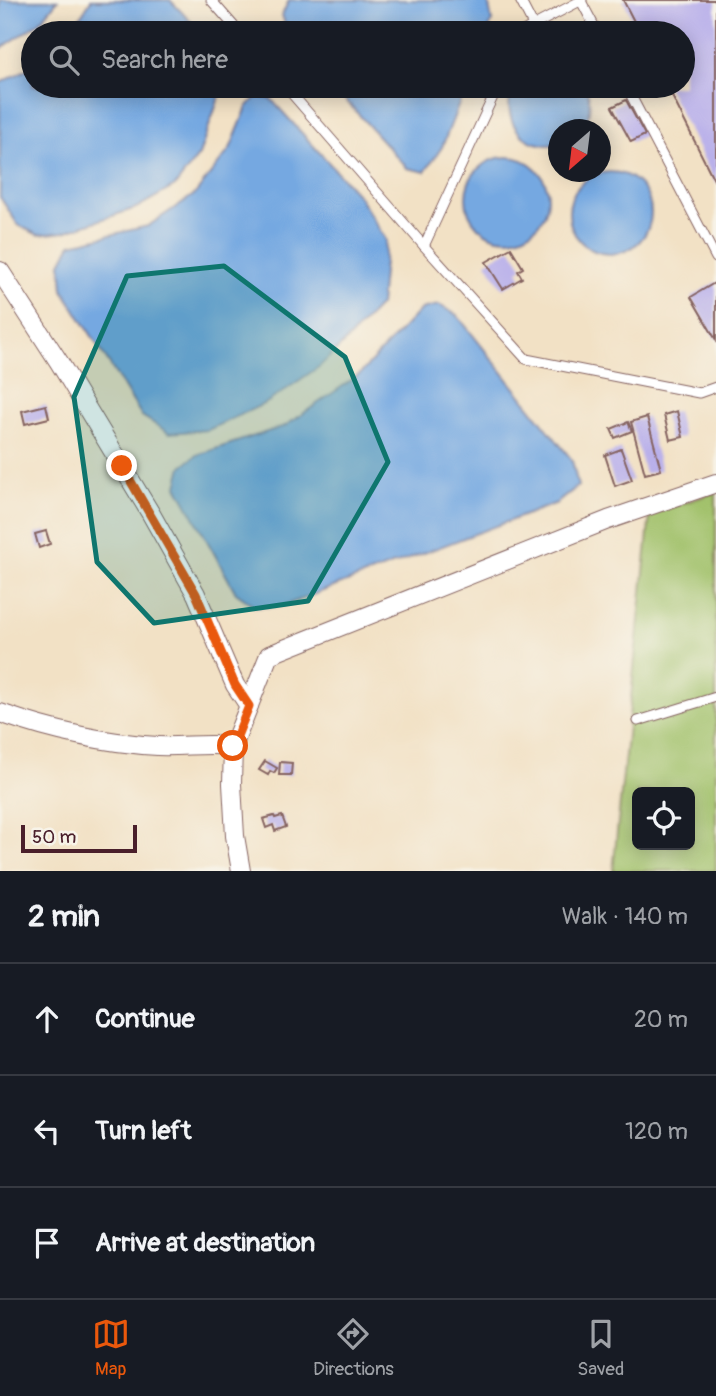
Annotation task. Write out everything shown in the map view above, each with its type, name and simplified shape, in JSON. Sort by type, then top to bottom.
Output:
[{"type":"street","points":[[0,271],[151,514],[196,594],[235,685],[249,706]]},
{"type":"street","points":[[241,871],[234,836],[233,746],[269,654],[608,520],[716,483]]},
{"type":"street","points":[[0,713],[71,734],[119,742],[160,746],[233,746]]},
{"type":"lane","points":[[211,0],[229,21]]},
{"type":"lane","points":[[520,0],[531,21]]},
{"type":"lane","points":[[541,21],[581,0],[592,21]]},
{"type":"lane","points":[[295,98],[526,359],[699,393],[716,387]]},
{"type":"lane","points":[[424,246],[492,98]]},
{"type":"lane","points":[[631,98],[716,258]]},
{"type":"lane","points":[[638,721],[716,697]]},
{"type":"highlighted area","points":[[224,266],[345,357],[388,462],[308,601],[154,623],[97,562],[74,397],[127,276]]},
{"type":"green space","points":[[716,492],[716,871],[613,871],[650,514]]},
{"type":"water","points":[[0,0],[58,0],[41,21],[21,21],[21,35],[0,49]]},
{"type":"water","points":[[91,0],[170,0],[190,21],[78,21]]},
{"type":"water","points":[[289,0],[488,0],[492,21],[284,21],[282,15]]},
{"type":"water","points":[[21,72],[21,98],[219,98],[199,155],[175,186],[136,208],[64,232],[38,235],[18,225],[0,197],[0,83]]},
{"type":"water","points":[[255,98],[271,99],[359,196],[386,240],[380,305],[320,366],[268,402],[208,430],[169,433],[142,416],[63,290],[61,263],[71,244],[148,226],[195,194],[230,149],[247,107]]},
{"type":"water","points":[[344,98],[461,98],[442,147],[425,172],[407,168]]},
{"type":"water","points":[[510,98],[589,98],[587,119],[548,119],[548,145],[534,143],[517,130],[512,121]]},
{"type":"water","points":[[507,157],[523,160],[536,169],[545,182],[548,198],[545,214],[536,227],[523,236],[507,239],[491,236],[478,227],[469,214],[466,198],[469,182],[478,169],[491,160]]},
{"type":"water","points":[[611,172],[626,175],[639,184],[650,205],[648,229],[639,242],[626,251],[610,254],[594,251],[581,242],[572,229],[569,213],[576,190],[583,182],[611,182]]},
{"type":"water","points":[[439,305],[457,315],[572,460],[578,486],[557,503],[283,606],[256,607],[236,593],[177,486],[182,466],[197,455],[285,426],[360,374],[421,309]]},
{"type":"building","points":[[623,0],[716,0],[716,184],[673,98],[695,98],[695,21],[634,21]]},
{"type":"building","points":[[626,100],[645,135],[631,142],[612,107]]},
{"type":"building","points":[[511,248],[523,268],[518,271],[522,278],[503,289],[486,262]]},
{"type":"building","points":[[716,282],[716,340],[691,297]]},
{"type":"building","points":[[46,405],[49,418],[25,424],[22,411]]},
{"type":"building","points":[[677,411],[683,437],[670,440],[664,415]]},
{"type":"building","points":[[647,417],[661,470],[645,474],[631,422]]},
{"type":"building","points":[[628,422],[632,431],[615,438],[611,429]]},
{"type":"building","points":[[621,449],[632,480],[615,486],[605,455]]},
{"type":"building","points":[[46,531],[50,544],[39,548],[35,534]]},
{"type":"building","points":[[265,761],[277,768],[274,773],[270,771],[268,775],[259,770]]},
{"type":"building","points":[[280,762],[292,763],[291,775],[279,775]]},
{"type":"building","points":[[282,816],[286,827],[275,831],[273,825],[266,828],[263,819]]},
{"type":"route","points":[[122,466],[196,594],[235,685],[249,706],[233,746]]}]
